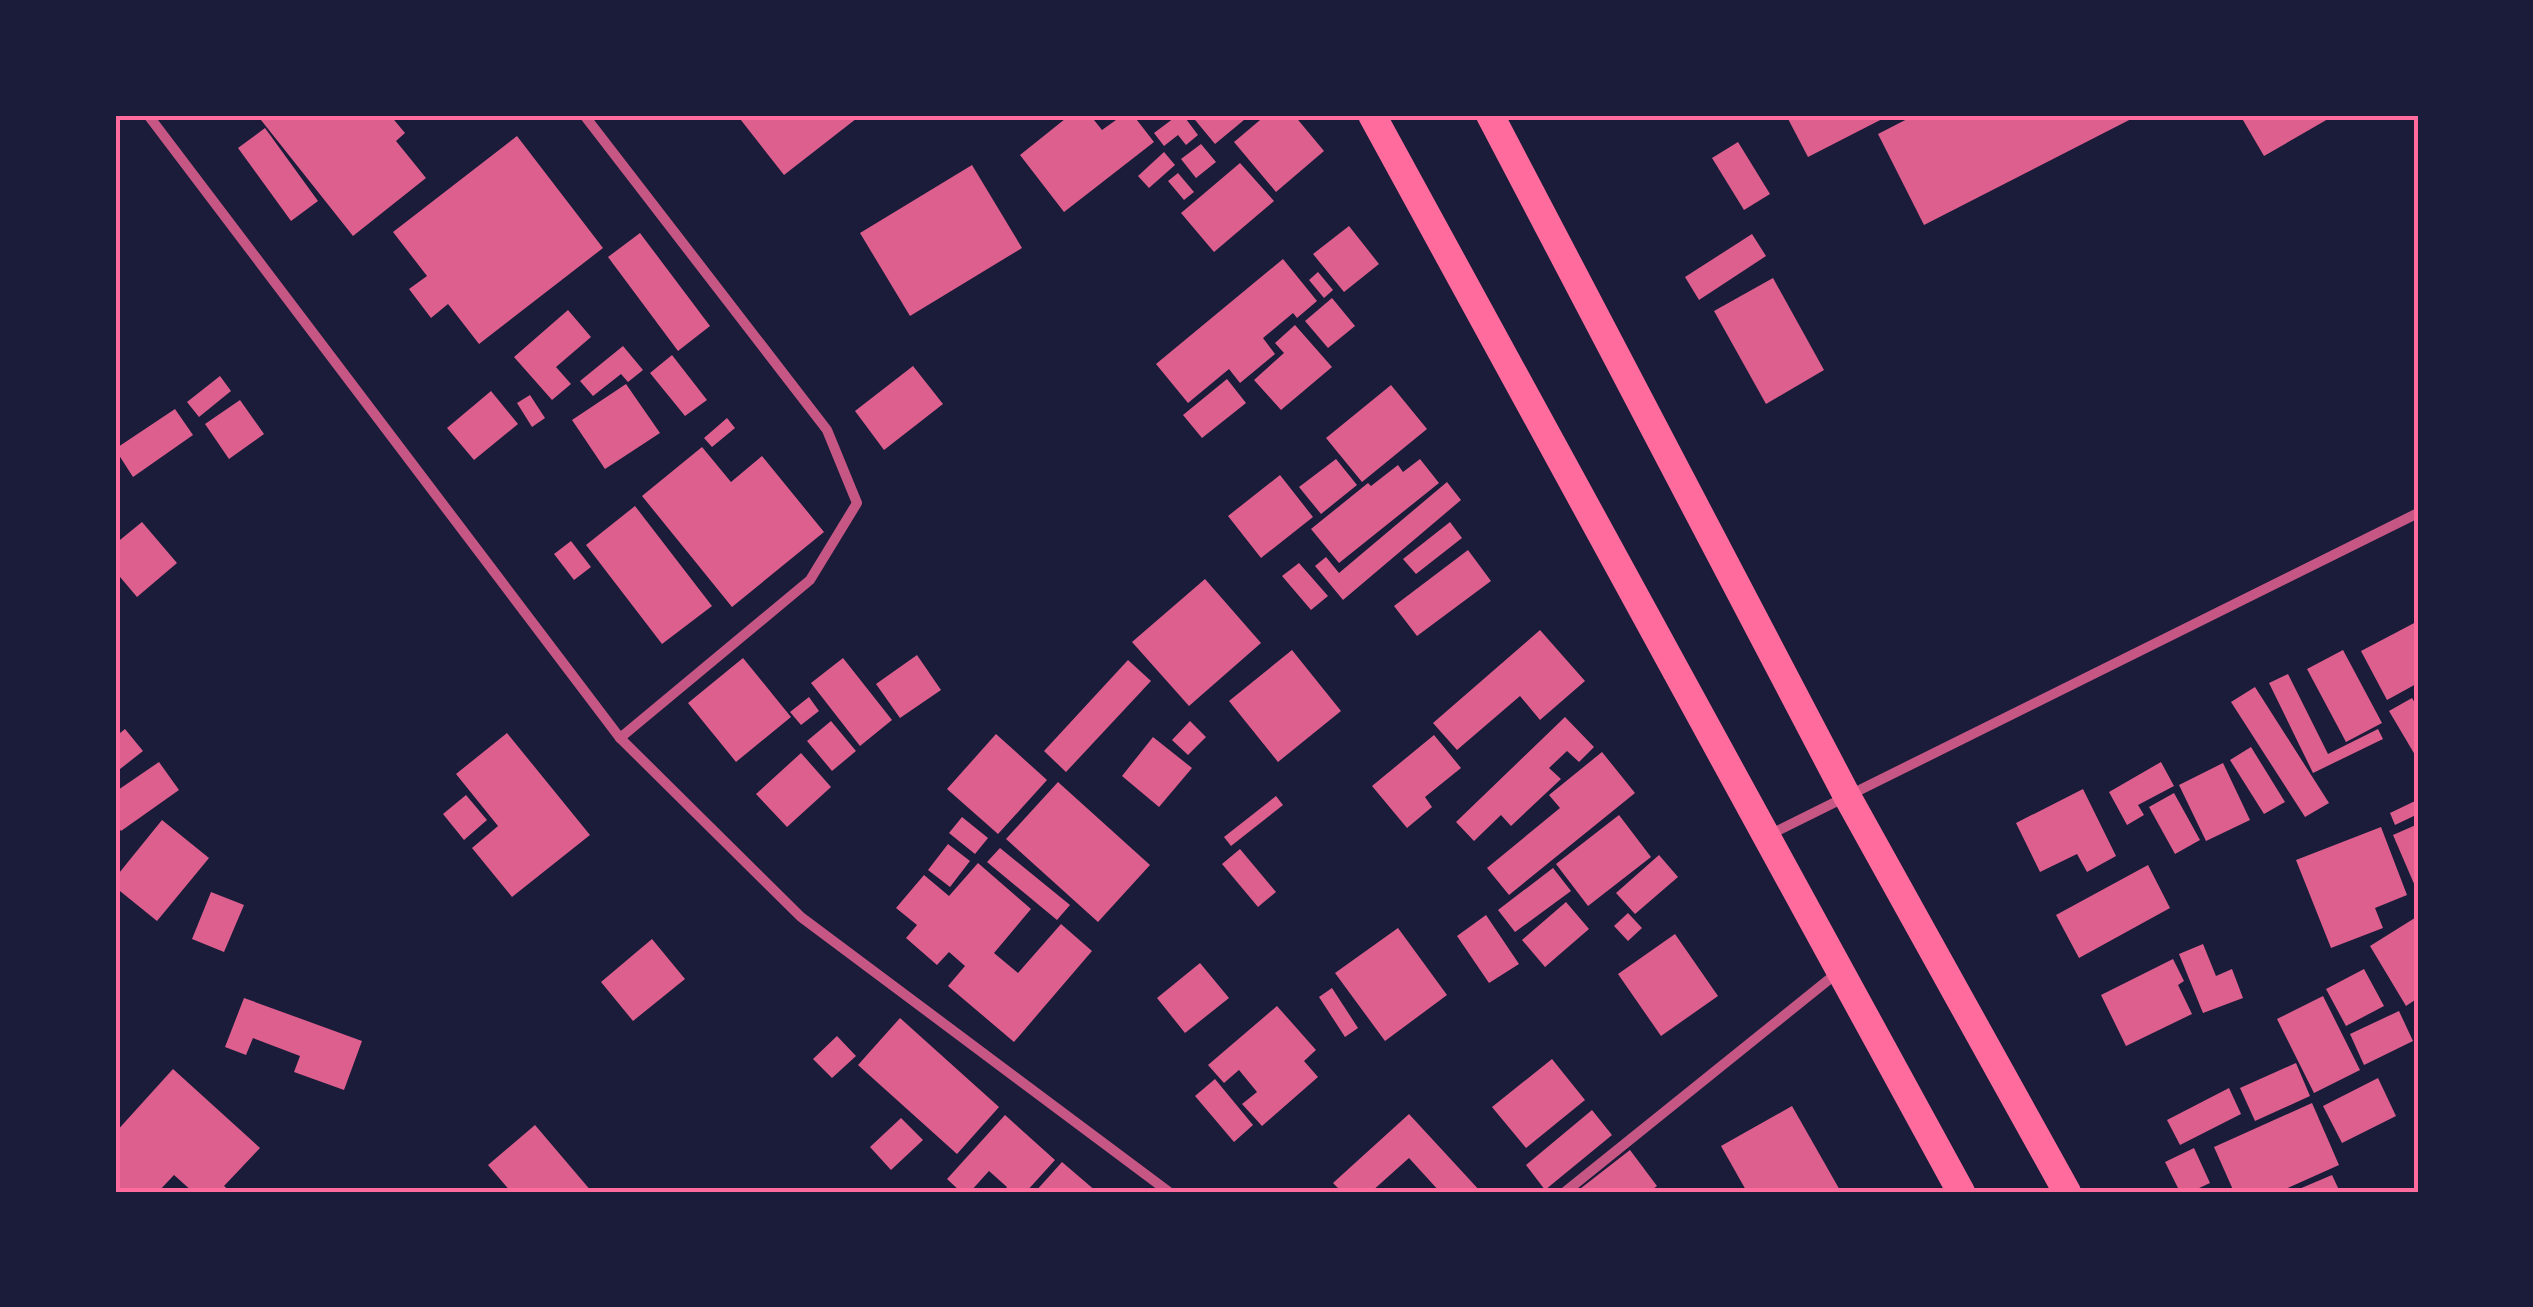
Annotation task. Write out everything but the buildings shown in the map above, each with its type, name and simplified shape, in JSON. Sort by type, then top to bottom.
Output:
[{"type":"highway","points":[[1372,115],[1961,1192]]},
{"type":"highway","points":[[1490,115],[1847,796],[2067,1192]]},
{"type":"street","points":[[148,115],[620,738],[801,916],[1169,1192]]},
{"type":"street","points":[[584,115],[827,430],[857,503],[810,580],[620,738]]},
{"type":"street","points":[[1766,836],[2418,513]]},
{"type":"street","points":[[1565,1192],[1840,970]]}]
